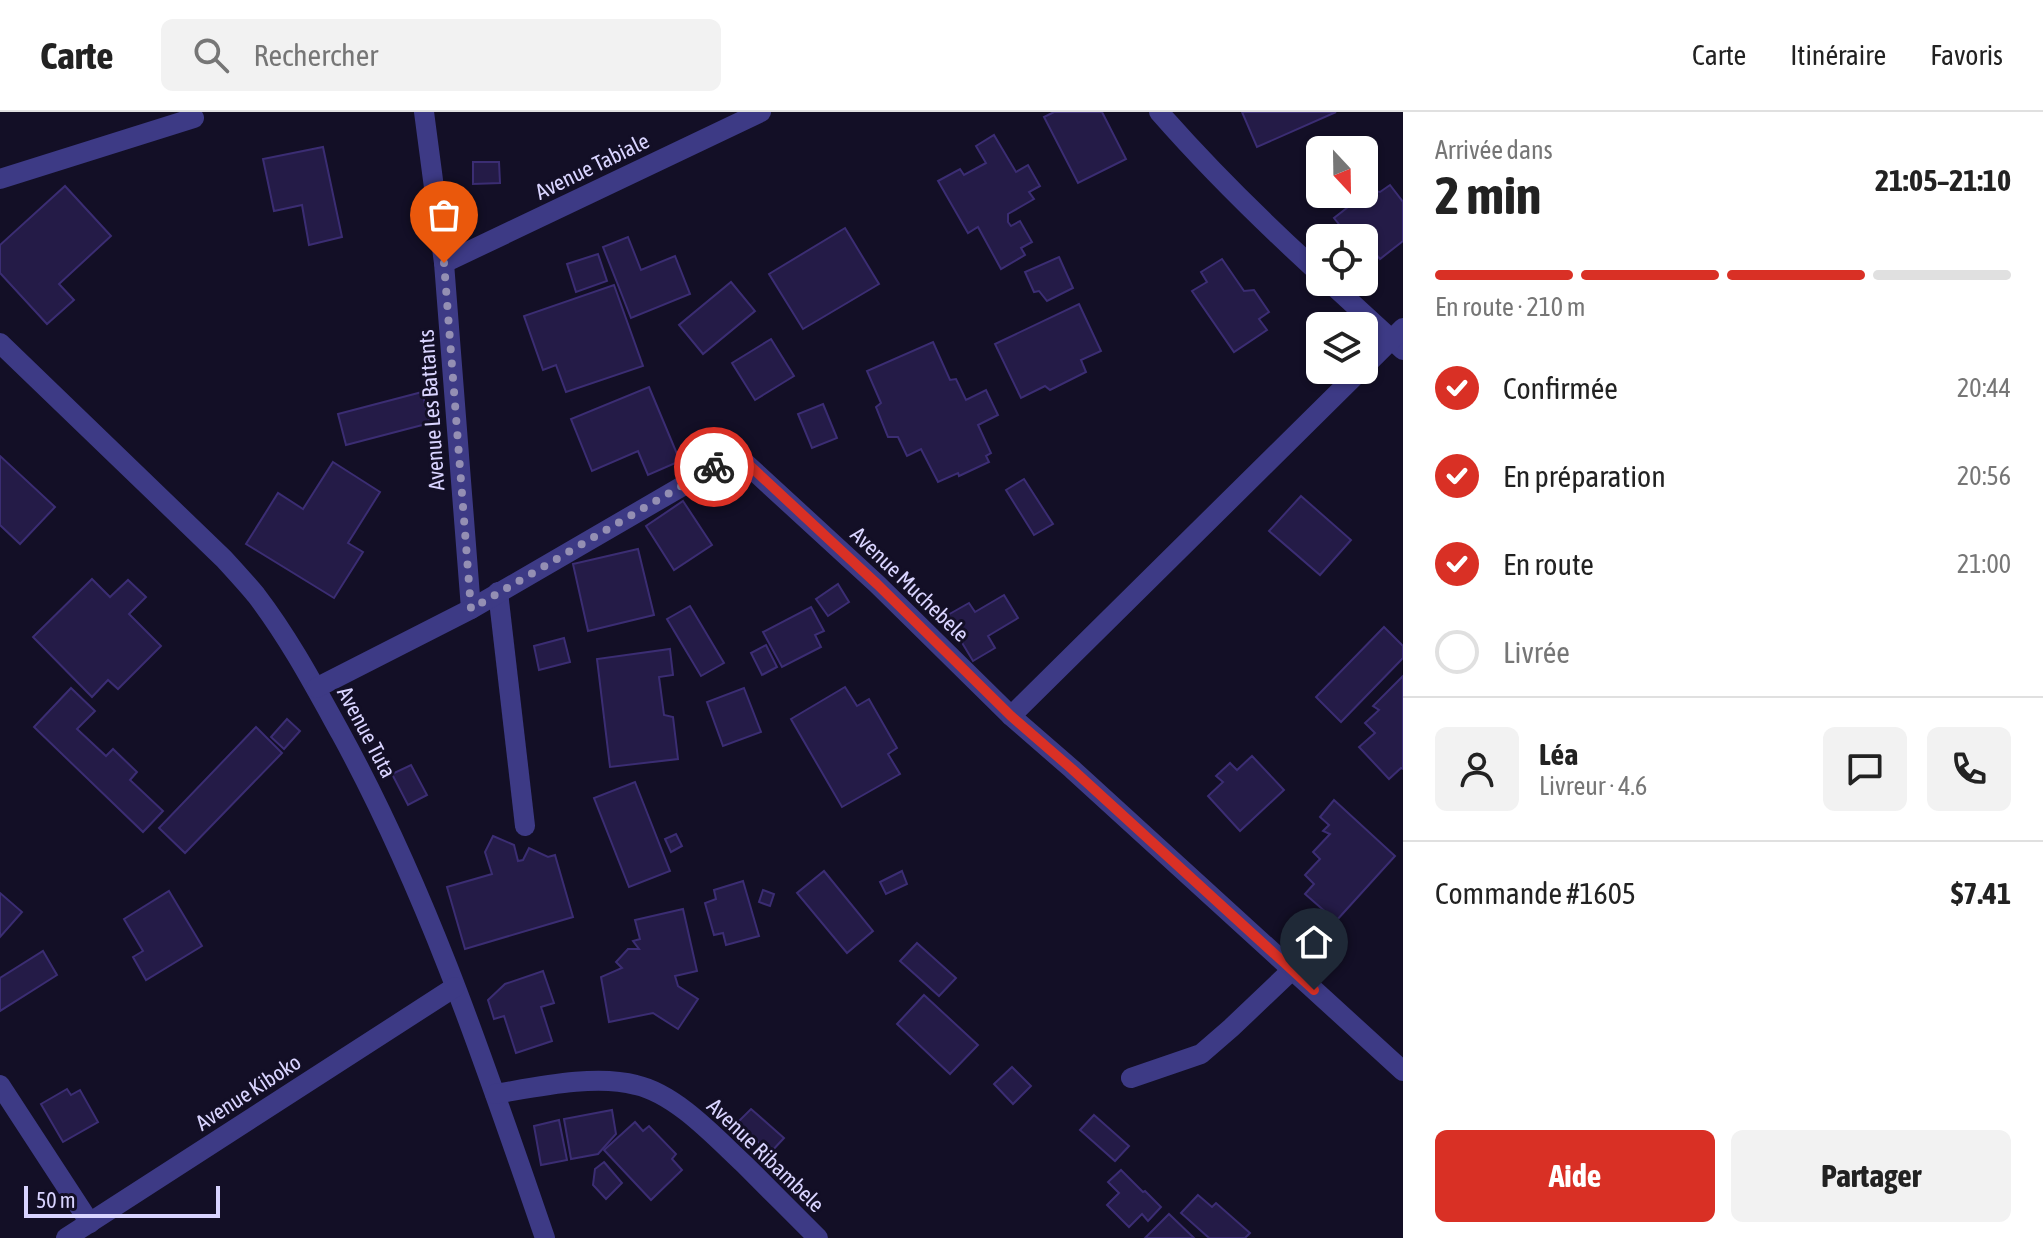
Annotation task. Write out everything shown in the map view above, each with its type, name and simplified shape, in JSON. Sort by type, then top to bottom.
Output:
[{"type":"street","name":"Avenue Les Battants","points":[[424,112],[444,263],[471,609]]},
{"type":"street","name":"Avenue Tabiale","points":[[444,263],[761,112]]},
{"type":"street","points":[[1159,112],[1186,143],[1306,261]]},
{"type":"street","points":[[0,179],[194,118]]},
{"type":"street","points":[[1346,296],[1399,339],[1378,356]]},
{"type":"street","name":"Avenue Tuta","points":[[0,343],[224,559],[256,596],[316,688],[373,792],[421,901],[495,1094],[545,1238]]},
{"type":"street","points":[[1011,716],[1348,384]]},
{"type":"street","name":"Avenue Muchebele","points":[[316,688],[471,609],[724,462],[741,459],[877,584],[1011,716],[1403,1071]]},
{"type":"street","points":[[498,592],[525,826]]},
{"type":"street","points":[[1131,1078],[1201,1054],[1292,970]]},
{"type":"street","name":"Avenue Kiboko","points":[[66,1238],[455,987]]},
{"type":"street","name":"Avenue Ribambele","points":[[495,1094],[562,1083],[634,1084],[647,1088],[703,1125],[818,1238]]},
{"type":"street","points":[[0,1085],[90,1223]]},
{"type":"building","points":[[1054,112],[1102,112],[1126,159],[1078,183],[1044,117]]},
{"type":"building","points":[[1242,112],[1336,112],[1257,147]]},
{"type":"building","points":[[994,135],[1016,172],[1028,165],[1040,186],[1029,192],[1034,199],[1008,214],[1011,226],[1020,221],[1032,242],[1021,248],[1025,255],[1001,269],[978,227],[968,233],[938,181],[960,169],[964,175],[986,163],[976,146]]},
{"type":"building","points":[[323,147],[342,237],[309,245],[302,205],[274,211],[263,159]]},
{"type":"building","points":[[473,162],[499,162],[500,183],[473,184]]},
{"type":"building","points":[[1390,185],[1403,202],[1403,241],[1380,259],[1378,224],[1339,224],[1334,218],[1347,208],[1378,208],[1380,192]]},
{"type":"building","points":[[65,186],[111,236],[59,284],[74,300],[47,324],[0,273],[0,245]]},
{"type":"building","points":[[845,228],[879,284],[803,329],[769,274]]},
{"type":"building","points":[[628,237],[641,270],[675,256],[690,294],[631,318],[603,247]]},
{"type":"building","points":[[598,254],[607,281],[576,292],[567,264]]},
{"type":"building","points":[[1059,257],[1073,288],[1047,301],[1039,291],[1034,292],[1025,272]]},
{"type":"building","points":[[1222,259],[1244,291],[1254,290],[1269,312],[1259,319],[1267,330],[1234,352],[1192,291],[1207,282],[1201,272]]},
{"type":"building","points":[[731,282],[755,311],[703,354],[679,325]]},
{"type":"building","points":[[614,285],[643,366],[566,392],[556,365],[543,370],[524,316]]},
{"type":"building","points":[[1079,304],[1101,351],[1081,360],[1086,372],[1050,390],[1045,386],[1021,398],[995,344]]},
{"type":"building","points":[[771,339],[794,376],[755,400],[732,363]]},
{"type":"building","points":[[933,342],[950,380],[956,379],[966,400],[986,390],[998,415],[978,425],[991,453],[986,456],[989,462],[938,482],[921,449],[907,456],[898,437],[888,437],[876,407],[881,403],[867,371]]},
{"type":"building","points":[[649,387],[680,461],[648,475],[638,451],[592,471],[571,419]]},
{"type":"building","points":[[422,392],[430,423],[346,445],[338,414]]},
{"type":"building","points":[[823,404],[837,438],[812,448],[798,414]]},
{"type":"building","points":[[0,456],[55,507],[20,544],[0,525]]},
{"type":"building","points":[[333,462],[380,492],[348,543],[363,552],[334,598],[246,544],[278,493],[303,509]]},
{"type":"building","points":[[1024,479],[1053,524],[1034,535],[1006,490]]},
{"type":"building","points":[[1301,496],[1351,540],[1320,575],[1269,531]]},
{"type":"building","points":[[683,501],[712,545],[674,570],[646,526]]},
{"type":"building","points":[[638,549],[654,615],[588,631],[573,564]]},
{"type":"building","points":[[92,579],[110,597],[128,580],[146,597],[129,614],[161,646],[118,689],[108,680],[92,697],[33,637]]},
{"type":"building","points":[[838,584],[849,602],[828,616],[816,599]]},
{"type":"building","points":[[1004,595],[1018,618],[988,636],[995,648],[973,661],[946,616],[969,603],[975,612]]},
{"type":"building","points":[[690,606],[724,663],[701,676],[667,619]]},
{"type":"building","points":[[811,607],[824,631],[815,635],[821,647],[782,667],[763,632]]},
{"type":"building","points":[[1384,627],[1403,646],[1403,658],[1341,722],[1316,697]]},
{"type":"building","points":[[564,638],[570,662],[539,670],[534,646]]},
{"type":"building","points":[[766,645],[777,667],[762,675],[751,653]]},
{"type":"building","points":[[670,649],[673,675],[659,677],[664,715],[673,717],[678,759],[610,767],[597,659]]},
{"type":"building","points":[[1403,676],[1403,769],[1389,779],[1359,747],[1375,733],[1365,723],[1379,710],[1373,706]]},
{"type":"building","points":[[845,687],[857,706],[869,699],[897,748],[888,754],[900,774],[842,807],[791,719]]},
{"type":"building","points":[[71,688],[95,711],[77,729],[106,756],[113,749],[137,772],[130,780],[163,811],[143,832],[34,727]]},
{"type":"building","points":[[744,688],[761,732],[723,746],[707,702]]},
{"type":"building","points":[[287,719],[300,731],[284,749],[271,737]]},
{"type":"building","points":[[256,727],[282,753],[185,853],[159,828]]},
{"type":"building","points":[[1252,756],[1284,790],[1240,831],[1208,796],[1223,782],[1216,776],[1230,763],[1237,770]]},
{"type":"building","points":[[411,765],[427,795],[408,805],[392,774]]},
{"type":"building","points":[[635,782],[670,871],[629,887],[594,798]]},
{"type":"building","points":[[1334,800],[1395,856],[1336,921],[1305,894],[1314,884],[1305,875],[1320,859],[1313,852],[1330,834],[1323,831],[1329,825],[1320,817]]},
{"type":"building","points":[[676,834],[682,846],[671,852],[665,839]]},
{"type":"building","points":[[493,836],[514,845],[518,861],[523,860],[529,848],[548,857],[555,855],[573,917],[465,949],[447,887],[492,874],[485,852]]},
{"type":"building","points":[[824,871],[873,931],[847,953],[797,893]]},
{"type":"building","points":[[902,871],[907,884],[886,894],[880,882]]},
{"type":"building","points":[[743,881],[759,936],[726,945],[723,933],[714,935],[705,903],[716,899],[714,890]]},
{"type":"building","points":[[763,890],[774,894],[770,906],[759,902]]},
{"type":"building","points":[[169,891],[202,946],[146,980],[133,957],[143,951],[124,919]]},
{"type":"building","points":[[0,893],[22,912],[0,937]]},
{"type":"building","points":[[683,909],[697,971],[675,976],[678,986],[698,999],[678,1029],[653,1013],[609,1022],[601,977],[622,968],[616,962],[628,949],[639,949],[633,941],[640,939],[635,920]]},
{"type":"building","points":[[917,943],[956,978],[939,996],[900,961]]},
{"type":"building","points":[[43,951],[57,975],[0,1011],[0,978]]},
{"type":"building","points":[[543,971],[554,1003],[541,1007],[552,1041],[516,1053],[504,1016],[494,1019],[488,1000],[505,984]]},
{"type":"building","points":[[924,995],[978,1045],[950,1074],[897,1024]]},
{"type":"building","points":[[1012,1067],[1031,1086],[1013,1104],[994,1084]]},
{"type":"building","points":[[67,1089],[71,1095],[80,1090],[98,1122],[63,1142],[41,1104]]},
{"type":"building","points":[[751,1109],[784,1138],[770,1153],[737,1123]]},
{"type":"building","points":[[612,1110],[616,1134],[598,1154],[571,1159],[564,1119]]},
{"type":"building","points":[[1094,1115],[1129,1146],[1115,1161],[1080,1130]]},
{"type":"building","points":[[559,1120],[567,1160],[541,1165],[534,1126]]},
{"type":"building","points":[[635,1122],[643,1131],[649,1126],[676,1154],[672,1159],[682,1170],[651,1200],[604,1150]]},
{"type":"building","points":[[604,1162],[622,1183],[606,1199],[593,1185],[595,1169]]},
{"type":"building","points":[[1121,1170],[1161,1207],[1148,1221],[1142,1214],[1129,1227],[1107,1205],[1119,1193],[1108,1182]]},
{"type":"building","points":[[1198,1195],[1212,1207],[1216,1203],[1250,1233],[1245,1238],[1209,1238],[1181,1213]]},
{"type":"building","points":[[1169,1214],[1194,1238],[1145,1238]]},
{"type":"way so far","points":[[444,263],[471,609],[714,467]]},
{"type":"route","points":[[714,467],[737,458],[747,463],[877,584],[1011,716],[1314,990]]}]
